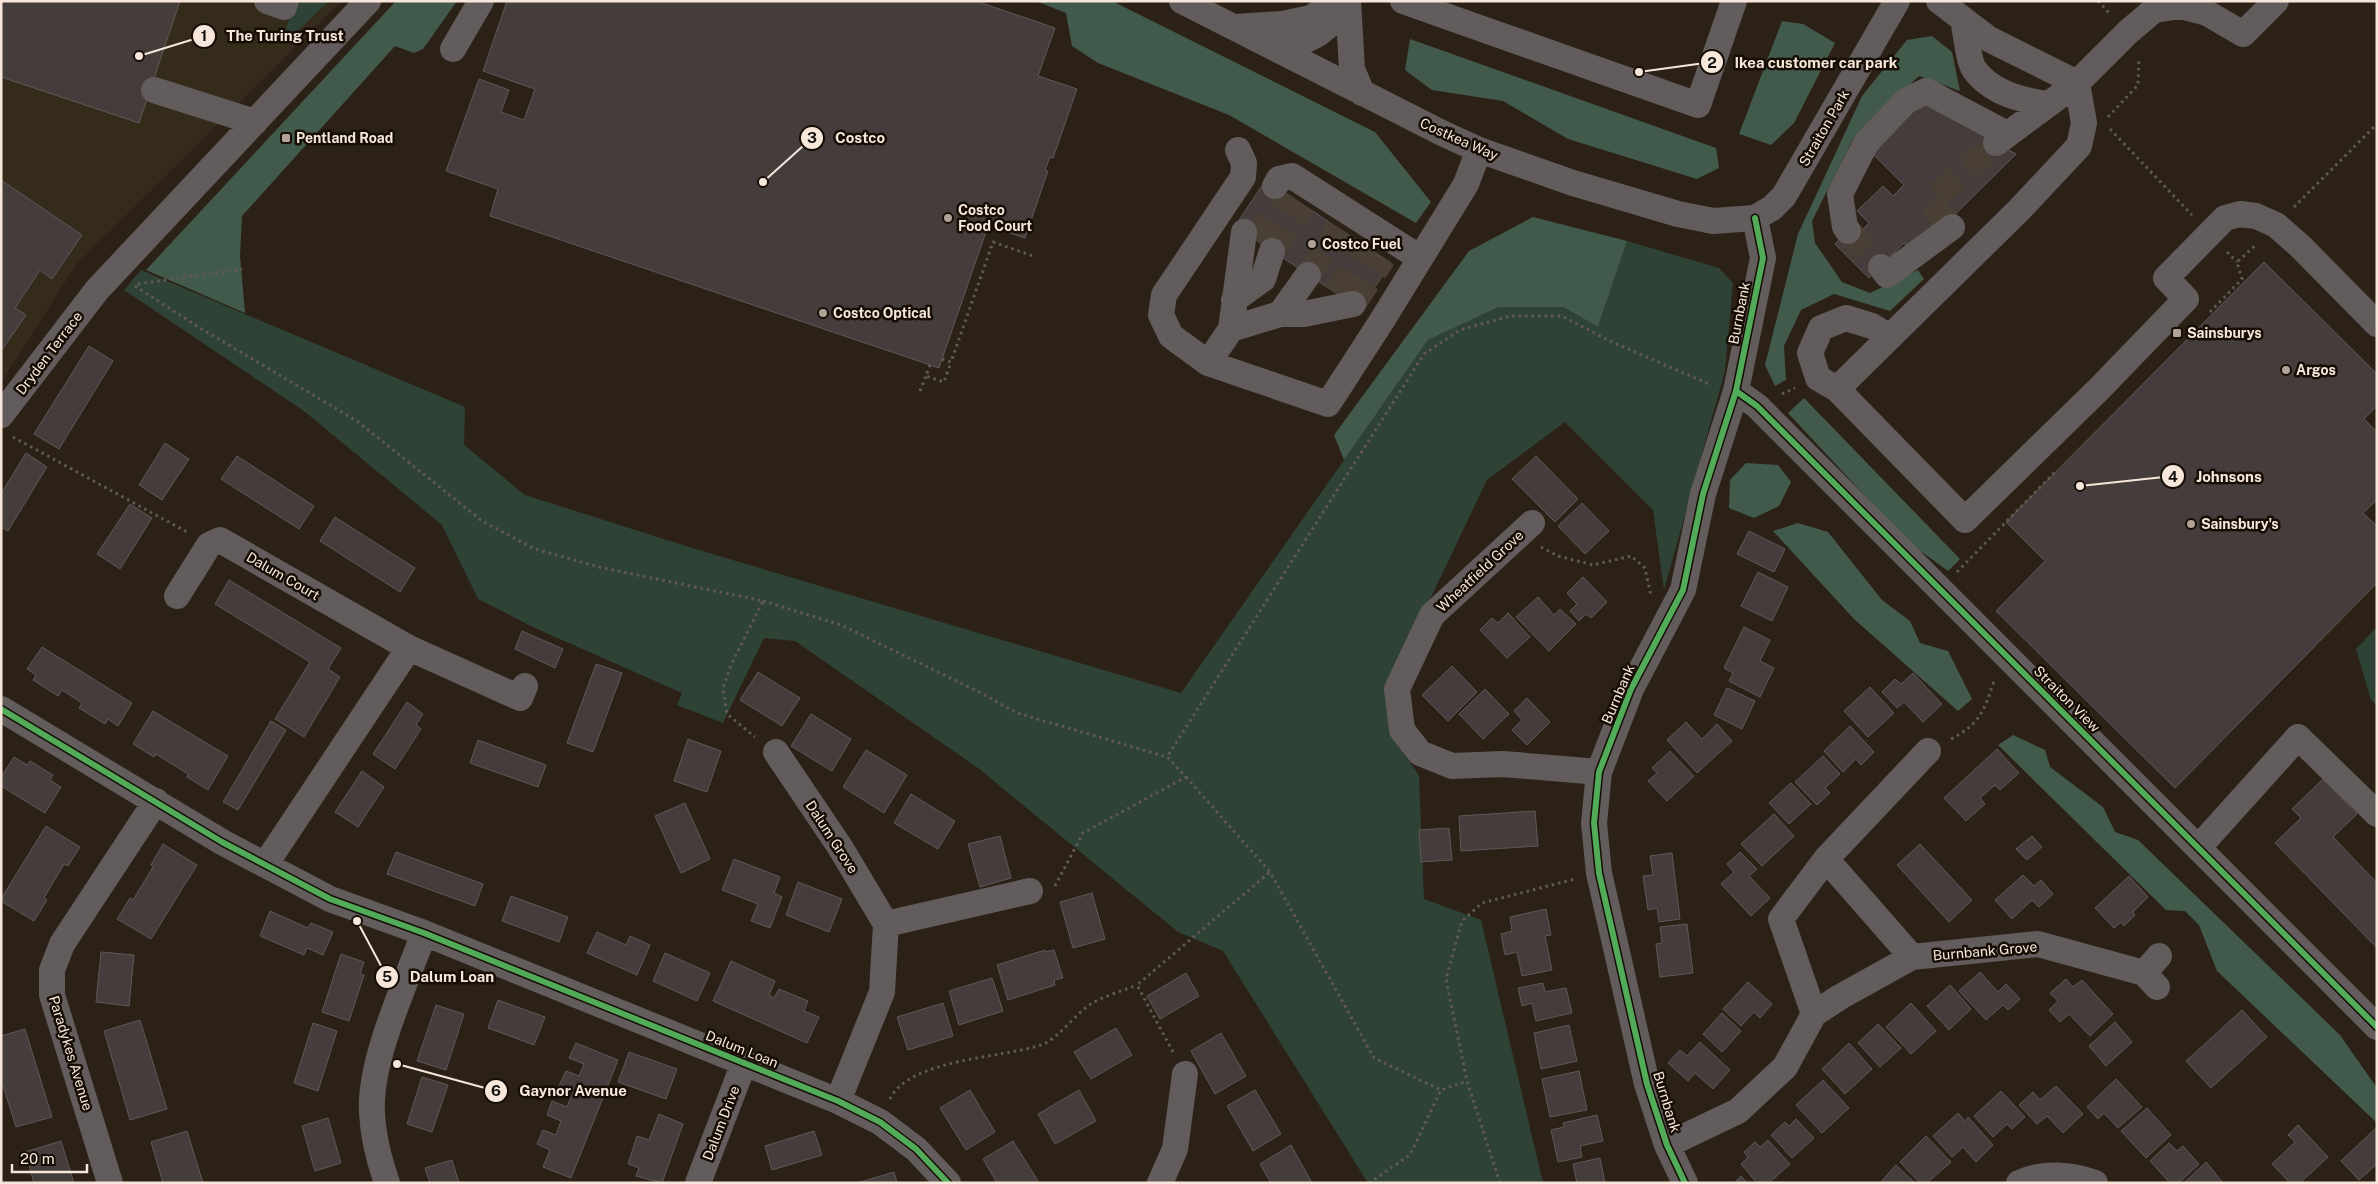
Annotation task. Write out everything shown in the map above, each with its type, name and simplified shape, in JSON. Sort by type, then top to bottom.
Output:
[{"type":"street","points":[[267,1],[284,6],[286,1]]},
{"type":"street","points":[[154,90],[255,122],[368,1]]},
{"type":"street","points":[[453,49],[481,1]]},
{"type":"street","name":"Costkea Way","points":[[1182,1],[1362,93],[1480,150],[1573,183],[1678,214],[1713,221],[1755,218]]},
{"type":"street","points":[[1403,1],[1698,105],[1734,1]]},
{"type":"street","name":"Straiton Park","points":[[1755,218],[1772,208],[1784,196],[1897,1]]},
{"type":"street","points":[[1939,1],[1989,39],[2077,83]]},
{"type":"street","points":[[1848,231],[1845,227],[1840,194],[1866,143],[1906,101],[1926,91],[2002,138],[2077,83],[2128,32],[2154,10],[2180,6],[2207,13],[2243,34],[2276,1]]},
{"type":"street","points":[[1233,27],[1282,24],[1311,18],[1344,2]]},
{"type":"street","points":[[1277,49],[1310,40],[1328,28],[1344,2]]},
{"type":"street","points":[[1344,2],[1352,70],[1362,93]]},
{"type":"street","points":[[1963,20],[1973,68],[1990,85],[2019,99],[2047,104]]},
{"type":"street","points":[[1828,383],[1890,337],[2020,209],[2079,146],[2084,122],[2077,83]]},
{"type":"street","name":"Dryden Terrace","points":[[6,425],[97,290],[255,122]]},
{"type":"street","points":[[1238,150],[1244,163],[1243,177],[1164,295],[1161,315],[1171,336],[1208,363],[1328,404],[1466,184],[1480,150]]},
{"type":"street","points":[[1890,337],[1872,326],[1846,318],[1821,328],[1810,353],[1828,383],[1965,520],[2099,389],[2186,299],[2166,278],[2224,218],[2240,214],[2256,216],[2276,226],[2300,246],[2377,324]]},
{"type":"street","points":[[1337,217],[1420,258]]},
{"type":"street","name":"Burnbank","points":[[1685,1183],[1668,1145],[1647,1084],[1599,873],[1594,823],[1599,772],[1631,689],[1683,590],[1703,494],[1746,398],[1763,258],[1755,218]]},
{"type":"street","points":[[1881,267],[1887,275],[1949,225],[1974,253]]},
{"type":"street","points":[[1230,329],[1240,263],[1299,280]]},
{"type":"street","points":[[1234,300],[1264,279],[1299,280]]},
{"type":"street","points":[[1208,363],[1230,329],[1299,280]]},
{"type":"street","name":"Straiton View","points":[[1746,398],[2377,1027]]},
{"type":"street","name":"Wheatfield Grove","points":[[1525,529],[1432,615],[1397,689],[1402,730],[1420,753],[1452,766],[1503,764],[1599,772]]},
{"type":"street","name":"Dalum Court","points":[[209,544],[220,540],[409,648],[520,698],[525,686]]},
{"type":"street","points":[[177,596],[209,544]]},
{"type":"street","points":[[265,865],[409,648]]},
{"type":"street","name":"Dalum Loan","points":[[1,709],[222,842],[330,899],[424,933],[838,1101],[880,1122],[916,1149],[948,1183]]},
{"type":"street","points":[[2198,848],[2298,737],[2377,814]]},
{"type":"street","points":[[1814,1014],[1781,919],[1826,859],[1928,751]]},
{"type":"street","name":"Dalum Grove","points":[[776,752],[840,847],[886,924]]},
{"type":"street","name":"Paradykes Avenue","points":[[110,1183],[52,995],[52,970],[62,944],[156,801]]},
{"type":"street","points":[[1826,859],[1912,957]]},
{"type":"street","points":[[838,1101],[882,992],[886,924],[1030,891]]},
{"type":"street","points":[[386,1183],[377,1152],[372,1111],[377,1064],[424,933]]},
{"type":"street","name":"Burnbank Grove","points":[[1668,1145],[1738,1111],[1784,1066],[1814,1014],[1840,997],[1912,957],[2038,944],[2153,972]]},
{"type":"street","name":"Dalum Drive","points":[[698,1183],[744,1063]]},
{"type":"street","points":[[1160,1183],[1175,1149],[1185,1074]]},
{"type":"street","points":[[2020,1183],[2034,1177],[2077,1176],[2095,1183]]},
{"type":"path","points":[[2098,1],[2137,42],[2138,85],[2103,122],[2237,262]]},
{"type":"path","points":[[2276,226],[2377,124]]},
{"type":"path","points":[[926,376],[944,382],[993,242],[1036,257]]},
{"type":"path","points":[[242,269],[134,285],[200,328],[357,421],[482,521],[535,549],[599,567],[763,601],[841,625],[979,692],[1016,713],[1167,758],[1270,872],[1374,1058],[1441,1090],[1467,1081]]},
{"type":"path","points":[[1167,758],[1424,354],[1460,330],[1510,316],[1562,316],[1610,341],[1746,398],[1828,383]]},
{"type":"path","points":[[942,359],[951,362]]},
{"type":"path","points":[[920,391],[930,365]]},
{"type":"path","points":[[6,425],[209,544]]},
{"type":"path","points":[[1525,529],[1558,556],[1593,565],[1631,556],[1645,568],[1651,597]]},
{"type":"path","points":[[763,601],[731,664],[724,688],[727,714],[776,752]]},
{"type":"path","points":[[1928,751],[1969,730],[1984,708],[2003,653]]},
{"type":"path","points":[[1030,891],[1054,886],[1083,833],[1186,777]]},
{"type":"path","points":[[880,1122],[895,1090],[919,1074],[946,1066],[1043,1045],[1091,1004],[1137,985],[1270,872]]},
{"type":"path","points":[[1500,1183],[1467,1081],[1446,979],[1462,921],[1482,903],[1599,873]]},
{"type":"path","points":[[1137,985],[1185,1074]]},
{"type":"path","points":[[1369,1183],[1410,1154],[1441,1090]]},
{"type":"shaded area","points":[[1,1],[342,1],[76,265],[1,383]]},
{"type":"green space","points":[[297,1],[329,1],[286,42],[281,40]]},
{"type":"green space","points":[[396,1],[457,1],[423,49],[414,53],[395,46],[242,216],[240,256],[245,313],[146,270]]},
{"type":"green space","points":[[1036,1],[1112,1],[1375,132],[1431,202],[1416,223],[1229,115],[1098,63],[1072,46],[1066,13]]},
{"type":"green space","points":[[1782,21],[1803,24],[1835,43],[1794,123],[1771,145],[1739,134]]},
{"type":"green space","points":[[1932,36],[1952,52],[1960,91],[1919,76],[1854,137],[1812,221],[1815,243],[1842,282],[1870,293],[1918,270],[1924,279],[1890,311],[1834,294],[1801,310],[1784,346],[1786,380],[1775,386],[1765,365],[1798,234],[1862,96],[1907,40]]},
{"type":"green space","points":[[1410,39],[1716,148],[1719,168],[1697,179],[1568,139],[1503,101],[1432,90],[1405,70]]},
{"type":"green space","points":[[1533,217],[1627,241],[1598,327],[1563,307],[1499,307],[1428,340],[1344,460],[1334,435],[1469,251]]},
{"type":"green space","points":[[1627,241],[1719,268],[1733,283],[1725,371],[1664,590],[1653,510],[1565,422],[1487,480],[1422,616],[1399,745],[1419,776],[1424,899],[1481,920],[1543,1183],[1368,1183],[1223,951],[1178,932],[978,768],[795,641],[764,638],[723,723],[677,705],[682,693],[535,628],[478,599],[442,525],[304,411],[124,290],[141,270],[465,407],[464,445],[525,495],[692,548],[1181,693],[1428,340],[1499,307],[1563,307],[1598,327]]},
{"type":"green space","points":[[1804,398],[1960,559],[1948,571],[1908,542],[1788,413]]},
{"type":"green space","points":[[1746,463],[1778,465],[1791,482],[1779,506],[1754,518],[1729,508],[1730,480]]},
{"type":"green space","points":[[1798,523],[1828,532],[1882,600],[1910,621],[1920,643],[1948,651],[1972,699],[1958,711],[1854,619],[1773,531]]},
{"type":"green space","points":[[2377,627],[2377,705],[2371,700],[2356,649]]},
{"type":"green space","points":[[2013,735],[2045,750],[2050,767],[2103,807],[2115,832],[2138,840],[2340,1035],[2377,1088],[2377,1123],[2217,971],[2199,925],[2185,911],[2166,910],[1998,745]]},
{"type":"building","points":[[1,1],[180,1],[139,123],[1,77]]},
{"type":"building","points":[[507,1],[976,1],[1055,28],[1038,76],[1077,89],[1053,158],[1050,157],[1045,170],[1048,171],[1025,238],[988,226],[939,368],[490,216],[498,189],[446,171],[479,79],[509,90],[501,112],[524,120],[535,89],[483,71]]},
{"type":"building","points":[[1921,101],[2016,154],[1915,254],[1904,243],[1869,278],[1835,244],[1853,226],[1860,232],[1869,223],[1857,211],[1883,186],[1893,196],[1904,185],[1871,152]]},
{"type":"building","points":[[1,180],[82,235],[52,279],[40,270],[15,308],[26,315],[1,351]]},
{"type":"building","name":"Costco Fuel","points":[[1266,180],[1391,263],[1360,309],[1235,226]]},
{"type":"building","name":"Sainsbury's","points":[[2264,262],[2377,374],[2377,406],[2364,419],[2377,432],[2377,500],[2363,513],[2377,526],[2377,583],[2175,788],[1996,611],[2045,561],[2006,522]]},
{"type":"building","points":[[89,346],[113,361],[59,449],[34,434]]},
{"type":"building","points":[[165,443],[189,459],[162,500],[139,485]]},
{"type":"building","points":[[26,453],[47,467],[8,531],[1,527],[1,494]]},
{"type":"building","points":[[237,456],[314,506],[299,529],[221,479]]},
{"type":"building","points":[[1536,456],[1578,499],[1555,522],[1512,479]]},
{"type":"building","points":[[1582,503],[1609,531],[1585,554],[1558,526]]},
{"type":"building","points":[[130,504],[152,518],[120,569],[97,554]]},
{"type":"building","points":[[335,517],[415,568],[400,592],[320,541]]},
{"type":"building","points":[[1749,531],[1785,549],[1774,572],[1737,554]]},
{"type":"building","points":[[1758,572],[1788,587],[1772,621],[1741,606]]},
{"type":"building","points":[[1583,577],[1607,602],[1591,618],[1586,614],[1579,621],[1570,611],[1577,604],[1567,593]]},
{"type":"building","points":[[229,580],[341,648],[328,669],[340,677],[304,737],[275,719],[310,662],[215,604]]},
{"type":"building","points":[[1538,597],[1554,615],[1560,609],[1576,624],[1549,651],[1516,617]]},
{"type":"building","points":[[1508,613],[1530,637],[1507,658],[1480,630],[1492,618],[1498,623]]},
{"type":"building","points":[[1744,627],[1770,640],[1760,661],[1774,668],[1760,697],[1729,681],[1733,673],[1724,668]]},
{"type":"building","points":[[522,631],[563,649],[555,668],[515,649]]},
{"type":"building","points":[[42,647],[132,703],[118,726],[108,719],[105,724],[79,708],[82,703],[62,690],[58,696],[33,680],[36,675],[27,669]]},
{"type":"building","points":[[596,664],[622,673],[593,752],[567,743]]},
{"type":"building","points":[[1452,666],[1477,692],[1448,721],[1422,695]]},
{"type":"building","points":[[758,672],[800,698],[782,726],[740,700]]},
{"type":"building","points":[[1913,673],[1942,704],[1923,722],[1904,702],[1897,708],[1882,692],[1895,679],[1901,684]]},
{"type":"building","points":[[1870,687],[1894,713],[1868,737],[1844,711]]},
{"type":"building","points":[[1727,688],[1755,701],[1742,729],[1714,715]]},
{"type":"building","points":[[1485,689],[1509,714],[1483,739],[1459,714]]},
{"type":"building","points":[[1527,698],[1550,722],[1527,745],[1512,730],[1522,720],[1514,711]]},
{"type":"building","points":[[407,702],[423,714],[416,725],[421,729],[395,769],[373,754]]},
{"type":"building","points":[[153,711],[228,756],[208,790],[187,777],[188,774],[156,754],[154,757],[133,744]]},
{"type":"building","points":[[811,714],[851,739],[832,771],[791,746]]},
{"type":"building","points":[[271,721],[286,730],[238,810],[223,802]]},
{"type":"building","points":[[1686,722],[1702,739],[1717,724],[1732,741],[1697,773],[1667,740]]},
{"type":"building","points":[[1850,726],[1874,752],[1861,765],[1856,759],[1843,772],[1824,751]]},
{"type":"building","points":[[688,739],[721,751],[707,792],[674,781]]},
{"type":"building","points":[[478,740],[546,765],[538,787],[470,763]]},
{"type":"building","points":[[1997,749],[2019,773],[2000,790],[1995,785],[1980,798],[1985,804],[1966,821],[1944,798]]},
{"type":"building","points":[[866,750],[907,775],[884,813],[843,787]]},
{"type":"building","points":[[1670,751],[1694,776],[1667,801],[1648,781],[1657,773],[1652,768]]},
{"type":"building","points":[[1823,756],[1840,774],[1825,788],[1830,793],[1817,805],[1795,782]]},
{"type":"building","points":[[14,757],[27,765],[30,761],[53,775],[50,780],[61,787],[45,813],[1,786],[1,777]]},
{"type":"building","points":[[362,771],[384,787],[358,827],[335,812]]},
{"type":"building","points":[[2323,779],[2357,814],[2333,837],[2377,883],[2377,948],[2275,843],[2301,818],[2292,809]]},
{"type":"building","points":[[1791,783],[1811,804],[1789,824],[1769,803]]},
{"type":"building","points":[[911,794],[955,821],[938,849],[894,823]]},
{"type":"building","points":[[685,803],[710,859],[681,873],[655,816]]},
{"type":"building","points":[[1535,811],[1538,846],[1461,851],[1459,816]]},
{"type":"building","points":[[1774,814],[1794,836],[1762,866],[1741,844]]},
{"type":"building","points":[[46,826],[80,847],[68,866],[64,864],[44,898],[47,900],[34,921],[1,901],[1,899]]},
{"type":"building","points":[[1449,828],[1452,860],[1421,862],[1419,830]]},
{"type":"building","points":[[1000,836],[1011,878],[980,887],[968,844]]},
{"type":"building","points":[[2032,836],[2042,847],[2027,860],[2016,849]]},
{"type":"building","points":[[163,844],[197,865],[151,939],[117,919],[130,898],[133,900],[153,867],[151,865]]},
{"type":"building","points":[[1920,844],[1972,900],[1949,922],[1897,865]]},
{"type":"building","points":[[396,852],[483,884],[475,906],[387,874]]},
{"type":"building","points":[[1740,852],[1757,869],[1749,876],[1770,898],[1751,916],[1721,884],[1734,872],[1727,864]]},
{"type":"building","points":[[1672,853],[1680,919],[1659,922],[1657,908],[1648,910],[1643,876],[1653,875],[1650,856]]},
{"type":"building","points":[[734,859],[780,877],[774,893],[782,897],[770,928],[751,921],[758,904],[722,890]]},
{"type":"building","points":[[2023,875],[2034,886],[2041,880],[2053,894],[2039,907],[2032,900],[2012,919],[1995,900]]},
{"type":"building","points":[[2129,876],[2148,897],[2133,912],[2135,915],[2124,926],[2121,922],[2114,928],[2095,908]]},
{"type":"building","points":[[798,882],[842,899],[829,932],[786,915]]},
{"type":"building","points":[[1092,893],[1105,939],[1073,948],[1060,902]]},
{"type":"building","points":[[511,896],[568,917],[559,942],[502,921]]},
{"type":"building","points":[[1546,909],[1551,935],[1545,936],[1552,970],[1522,976],[1517,952],[1505,955],[1501,934],[1512,931],[1510,917]]},
{"type":"building","points":[[270,911],[308,928],[311,923],[333,932],[323,955],[307,948],[304,955],[260,936]]},
{"type":"building","points":[[1687,924],[1693,973],[1660,977],[1656,944],[1662,943],[1660,927]]},
{"type":"building","points":[[597,932],[626,945],[630,936],[650,945],[637,975],[587,953]]},
{"type":"building","points":[[1045,950],[1045,952],[1054,950],[1063,978],[1054,980],[1055,985],[1008,1000],[997,965]]},
{"type":"building","points":[[101,952],[134,955],[129,1006],[96,1002]]},
{"type":"building","points":[[665,953],[710,973],[697,1001],[653,981]]},
{"type":"building","points":[[341,954],[364,962],[360,974],[364,975],[349,1021],[322,1012]]},
{"type":"building","points":[[731,961],[775,981],[769,995],[774,998],[779,989],[808,1001],[804,1011],[819,1017],[807,1043],[713,1001]]},
{"type":"building","points":[[1980,972],[1998,992],[2006,984],[2020,999],[2008,1010],[2003,1005],[1986,1020],[1959,991]]},
{"type":"building","points":[[1186,973],[1199,996],[1160,1019],[1147,996]]},
{"type":"building","points":[[992,978],[1003,1011],[959,1025],[949,991]]},
{"type":"building","points":[[2066,979],[2073,987],[2082,980],[2113,1014],[2090,1036],[2069,1014],[2060,1022],[2049,1010],[2058,1001],[2050,993]]},
{"type":"building","points":[[1748,982],[1772,1004],[1760,1018],[1754,1012],[1741,1026],[1723,1009]]},
{"type":"building","points":[[1543,983],[1545,992],[1566,988],[1572,1013],[1536,1021],[1532,1003],[1522,1006],[1518,988]]},
{"type":"building","points":[[1950,985],[1971,1009],[1949,1030],[1927,1006]]},
{"type":"building","points":[[498,1000],[545,1017],[534,1045],[488,1028]]},
{"type":"building","points":[[943,1003],[953,1036],[908,1050],[897,1017]]},
{"type":"building","points":[[1911,1003],[1936,1031],[1911,1054],[1886,1027]]},
{"type":"building","points":[[436,1005],[464,1014],[446,1070],[417,1061]]},
{"type":"building","points":[[2242,1010],[2267,1037],[2211,1088],[2186,1061]]},
{"type":"building","points":[[1722,1013],[1741,1031],[1722,1052],[1703,1034]]},
{"type":"building","points":[[140,1020],[167,1109],[130,1120],[104,1031]]},
{"type":"building","points":[[2115,1022],[2132,1042],[2106,1066],[2089,1046]]},
{"type":"building","points":[[313,1023],[337,1031],[318,1091],[294,1083]]},
{"type":"building","points":[[1878,1024],[1901,1048],[1880,1067],[1858,1043]]},
{"type":"building","points":[[1569,1025],[1577,1061],[1541,1069],[1534,1033]]},
{"type":"building","points":[[1116,1028],[1132,1055],[1091,1079],[1074,1052]]},
{"type":"building","points":[[25,1029],[52,1117],[16,1127],[1,1079],[1,1036]]},
{"type":"building","points":[[1221,1033],[1246,1076],[1215,1094],[1191,1051]]},
{"type":"building","points":[[1700,1042],[1730,1070],[1713,1089],[1695,1073],[1688,1081],[1668,1063],[1680,1050],[1687,1056]]},
{"type":"building","points":[[576,1043],[618,1060],[571,1178],[543,1167],[550,1150],[537,1144],[543,1130],[556,1135],[561,1121],[547,1115],[552,1101],[567,1107],[573,1092],[559,1086],[566,1071],[579,1076],[584,1064],[569,1058]]},
{"type":"building","points":[[1849,1043],[1872,1069],[1845,1094],[1822,1069]]},
{"type":"building","points":[[629,1052],[677,1069],[666,1099],[618,1082]]},
{"type":"building","points":[[1579,1071],[1587,1110],[1550,1117],[1542,1079]]},
{"type":"building","points":[[422,1077],[448,1085],[432,1132],[407,1124]]},
{"type":"building","points":[[2116,1079],[2142,1107],[2118,1128],[2104,1113],[2098,1119],[2087,1107]]},
{"type":"building","points":[[1823,1080],[1849,1108],[1822,1133],[1796,1105]]},
{"type":"building","points":[[2056,1086],[2083,1114],[2063,1133],[2047,1116],[2037,1124],[2019,1105],[2033,1092],[2040,1100]]},
{"type":"building","points":[[970,1090],[995,1132],[966,1150],[940,1108]]},
{"type":"building","points":[[1079,1090],[1096,1121],[1055,1144],[1038,1114]]},
{"type":"building","points":[[1255,1090],[1281,1134],[1253,1151],[1227,1106]]},
{"type":"building","points":[[2001,1091],[2025,1117],[2012,1129],[2007,1124],[1993,1137],[1974,1116]]},
{"type":"building","points":[[2147,1108],[2171,1135],[2146,1158],[2121,1131]]},
{"type":"building","points":[[1958,1113],[1965,1121],[1968,1117],[1993,1145],[1976,1162],[1963,1147],[1952,1157],[1933,1136]]},
{"type":"building","points":[[659,1114],[683,1124],[662,1183],[636,1176],[639,1168],[628,1164],[637,1136],[649,1140]]},
{"type":"building","points":[[1597,1115],[1603,1141],[1580,1146],[1582,1157],[1558,1162],[1551,1130],[1564,1127],[1563,1123]]},
{"type":"building","points":[[328,1118],[341,1163],[315,1171],[302,1126]]},
{"type":"building","points":[[1796,1119],[1814,1138],[1792,1158],[1771,1135],[1785,1122],[1789,1126]]},
{"type":"building","points":[[2298,1125],[2328,1157],[2300,1183],[2290,1183],[2272,1164],[2295,1142],[2288,1135]]},
{"type":"building","points":[[2376,1128],[2377,1164],[2359,1180],[2341,1161]]},
{"type":"building","points":[[187,1131],[203,1183],[163,1183],[151,1142]]},
{"type":"building","points":[[814,1131],[822,1155],[772,1170],[765,1146]]},
{"type":"building","points":[[1926,1136],[1951,1162],[1927,1183],[1920,1183],[1900,1162]]},
{"type":"building","points":[[1768,1140],[1790,1164],[1769,1183],[1757,1183],[1741,1164],[1748,1157],[1744,1152],[1755,1142],[1760,1147]]},
{"type":"building","points":[[61,1141],[74,1183],[34,1183],[25,1152]]},
{"type":"building","points":[[1013,1141],[1038,1181],[1035,1183],[997,1183],[983,1159]]},
{"type":"building","points":[[2169,1143],[2177,1151],[2183,1146],[2199,1164],[2179,1183],[2170,1183],[2150,1161]]},
{"type":"building","points":[[1291,1145],[1312,1183],[1271,1183],[1260,1164]]},
{"type":"building","points":[[1600,1158],[1605,1183],[1577,1183],[1573,1164]]},
{"type":"building","points":[[452,1160],[459,1183],[430,1183],[425,1168]]},
{"type":"building","points":[[2206,1162],[2223,1183],[2184,1183]]},
{"type":"building","points":[[1896,1165],[1915,1183],[1880,1183]]},
{"type":"building","points":[[894,1172],[897,1183],[857,1183]]},
{"type":"building","points":[[1741,1176],[1747,1183],[1734,1183]]},
{"type":"tunnel","points":[[1947,223],[1929,202],[1996,143]]},
{"type":"tunnel","points":[[1256,241],[1288,194]]},
{"type":"tunnel","points":[[1272,251],[1304,205]]},
{"type":"tunnel","points":[[1308,275],[1339,228]]},
{"type":"tunnel","points":[[1848,231],[1881,267]]},
{"type":"tunnel","points":[[1337,294],[1368,248]]},
{"type":"tunnel","points":[[1353,304],[1383,258]]},
{"type":"cycle path","points":[[1685,1183],[1667,1145],[1647,1084],[1599,873],[1594,823],[1599,772],[1631,689],[1683,590],[1703,494],[1736,391],[1763,258],[1755,218]]},
{"type":"cycle path","points":[[1736,391],[1757,406],[2377,1027]]},
{"type":"cycle path","points":[[1,709],[222,842],[330,899],[424,933],[838,1101],[880,1122],[916,1149],[948,1183]]},
{"type":"place","name":"The Turing Trust","points":[[139,56]]},
{"type":"place","name":"Ikea customer car park","points":[[1639,72]]},
{"type":"place","name":"Pentland Road","points":[[286,138]]},
{"type":"place","name":"Costco","points":[[763,182]]},
{"type":"place","name":"Costco Food Court","points":[[948,218]]},
{"type":"place","name":"Costco Fuel","points":[[1312,244]]},
{"type":"place","name":"Costco Optical","points":[[823,313]]},
{"type":"place","name":"Sainsburys","points":[[2177,333]]},
{"type":"place","name":"Argos","points":[[2286,370]]},
{"type":"place","name":"Johnsons","points":[[2080,486]]},
{"type":"place","name":"Sainsbury's","points":[[2191,524]]},
{"type":"place","name":"Dalum Loan","points":[[357,921]]},
{"type":"place","name":"Gaynor Avenue","points":[[397,1064]]}]
